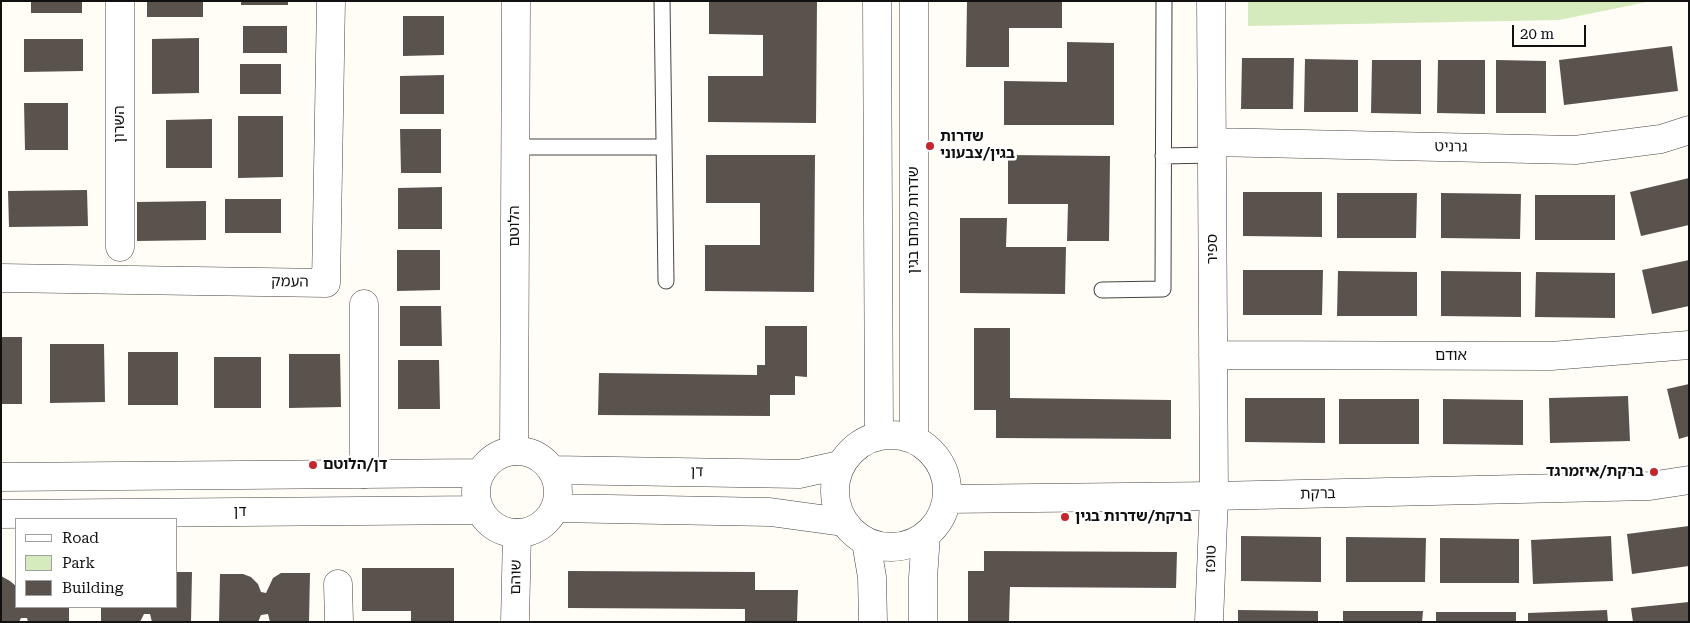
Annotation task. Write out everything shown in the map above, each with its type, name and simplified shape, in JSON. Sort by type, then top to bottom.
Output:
[{"type":"street","name":"השרון","points":[[120,1],[120,247]]},
{"type":"street","name":"העמק","points":[[1,278],[326,283],[331,1]]},
{"type":"street","name":"הלוטם","points":[[514,451],[516,1]]},
{"type":"street","points":[[877,1],[879,435]]},
{"type":"street","name":"שדרות מנחם בגין","points":[[914,1],[914,439]]},
{"type":"street","name":"ספיר","points":[[1211,1],[1214,496]]},
{"type":"street","name":"גרניט","points":[[1212,149],[1575,150],[1661,138],[1689,130]]},
{"type":"street","points":[[364,304],[364,474]]},
{"type":"street","name":"אודם","points":[[1213,356],[1551,356],[1689,345]]},
{"type":"street","points":[[897,434],[914,439],[929,450],[940,464],[946,481],[947,499],[940,518],[926,535],[913,543],[881,546],[866,542],[853,533],[843,522],[837,508],[834,494],[835,479],[840,465],[850,451],[863,441],[879,435],[897,434]]},
{"type":"street","points":[[520,450],[544,460],[552,470],[558,489],[555,508],[548,519],[537,528],[524,533],[509,533],[496,528],[484,518],[475,492],[484,465],[495,457],[506,452],[520,450]]},
{"type":"street","name":"דן","points":[[552,470],[799,474],[840,465]]},
{"type":"street","points":[[1,476],[480,473]]},
{"type":"street","name":"ברקת","points":[[947,499],[1214,496],[1650,486],[1689,480]]},
{"type":"street","name":"טופז","points":[[1209,622],[1214,496]]},
{"type":"street","points":[[555,508],[770,512],[843,522]]},
{"type":"street","name":"דן","points":[[1,514],[480,510]]},
{"type":"street","name":"שוהם","points":[[515,622],[517,533]]},
{"type":"street","points":[[923,622],[923,578],[926,535]]},
{"type":"street","points":[[866,542],[872,577],[873,622]]},
{"type":"street","points":[[338,584],[339,622]]},
{"type":"lane","points":[[662,1],[666,280]]},
{"type":"lane","points":[[1102,290],[1163,289],[1164,1]]},
{"type":"lane","points":[[516,147],[664,147]]},
{"type":"lane","points":[[1163,156],[1212,149]]},
{"type":"green space","points":[[1248,1],[1652,1],[1559,20],[1248,26]]},
{"type":"building","points":[[31,1],[82,1],[82,13],[31,13]]},
{"type":"building","points":[[147,1],[203,1],[203,17],[147,17]]},
{"type":"building","points":[[241,1],[288,1],[288,5],[241,5]]},
{"type":"building","points":[[709,1],[817,1],[816,123],[708,122],[708,76],[763,76],[763,35],[709,34]]},
{"type":"building","points":[[967,1],[1062,1],[1062,28],[1009,28],[1009,67],[966,67]]},
{"type":"building","points":[[403,16],[444,16],[444,55],[403,56]]},
{"type":"building","points":[[243,26],[287,26],[287,53],[243,53]]},
{"type":"building","points":[[199,38],[199,93],[152,94],[152,39]]},
{"type":"building","points":[[24,39],[83,39],[83,71],[24,72]]},
{"type":"building","points":[[1067,42],[1114,43],[1114,125],[1004,125],[1004,81],[1067,82]]},
{"type":"building","points":[[1672,46],[1678,91],[1564,105],[1559,60]]},
{"type":"building","points":[[1242,58],[1294,58],[1293,109],[1241,109]]},
{"type":"building","points":[[1305,59],[1358,60],[1358,112],[1304,112]]},
{"type":"building","points":[[1372,60],[1421,60],[1421,114],[1371,113]]},
{"type":"building","points":[[1438,60],[1485,60],[1485,114],[1437,113]]},
{"type":"building","points":[[1496,60],[1546,61],[1546,113],[1496,113]]},
{"type":"building","points":[[240,64],[281,64],[281,94],[240,94]]},
{"type":"building","points":[[444,75],[444,114],[400,114],[400,76]]},
{"type":"building","points":[[24,103],[68,103],[68,150],[25,150]]},
{"type":"building","points":[[238,116],[283,116],[283,177],[238,178]]},
{"type":"building","points":[[212,119],[212,168],[166,168],[166,120]]},
{"type":"building","points":[[400,129],[441,129],[441,173],[401,173]]},
{"type":"building","points":[[706,155],[815,155],[814,292],[705,291],[705,245],[760,245],[760,203],[706,203]]},
{"type":"building","points":[[1008,155],[1110,156],[1109,241],[1067,241],[1068,204],[1008,204]]},
{"type":"building","points":[[1689,178],[1689,225],[1641,236],[1630,192]]},
{"type":"building","points":[[442,187],[442,229],[398,229],[398,188]]},
{"type":"building","points":[[87,190],[88,226],[9,227],[8,191]]},
{"type":"building","points":[[1243,192],[1322,192],[1322,237],[1243,236]]},
{"type":"building","points":[[1337,193],[1417,193],[1416,238],[1337,238]]},
{"type":"building","points":[[1441,193],[1521,194],[1520,239],[1441,238]]},
{"type":"building","points":[[1535,195],[1615,195],[1615,240],[1535,240]]},
{"type":"building","points":[[225,199],[281,199],[281,233],[225,233]]},
{"type":"building","points":[[206,201],[206,240],[137,241],[137,202]]},
{"type":"building","points":[[960,218],[1007,218],[1006,247],[1066,247],[1065,294],[960,293]]},
{"type":"building","points":[[397,250],[440,250],[440,290],[397,291]]},
{"type":"building","points":[[1689,260],[1689,306],[1652,314],[1642,270]]},
{"type":"building","points":[[1243,270],[1323,270],[1322,315],[1243,315]]},
{"type":"building","points":[[1338,271],[1417,272],[1417,316],[1337,316]]},
{"type":"building","points":[[1441,271],[1521,272],[1521,317],[1441,316]]},
{"type":"building","points":[[1536,272],[1615,273],[1615,318],[1535,317]]},
{"type":"building","points":[[400,306],[441,306],[442,346],[400,346]]},
{"type":"building","points":[[765,326],[807,326],[807,377],[795,376],[795,395],[770,395],[770,416],[598,415],[599,373],[757,375],[757,365],[765,365]]},
{"type":"building","points":[[974,328],[1010,328],[1010,398],[1171,400],[1171,439],[996,438],[996,410],[974,410]]},
{"type":"building","points":[[1,337],[22,337],[22,404],[1,404]]},
{"type":"building","points":[[50,344],[104,344],[105,402],[50,403]]},
{"type":"building","points":[[128,352],[178,352],[178,405],[128,405]]},
{"type":"building","points":[[289,354],[340,354],[341,407],[289,408]]},
{"type":"building","points":[[214,357],[261,357],[261,408],[214,408]]},
{"type":"building","points":[[398,360],[439,360],[440,409],[398,409]]},
{"type":"building","points":[[1689,384],[1689,436],[1679,439],[1667,389]]},
{"type":"building","points":[[1628,396],[1630,441],[1550,443],[1549,398]]},
{"type":"building","points":[[1245,398],[1325,398],[1325,443],[1245,442]]},
{"type":"building","points":[[1339,399],[1419,399],[1419,444],[1339,444]]},
{"type":"building","points":[[1443,399],[1523,400],[1523,445],[1443,444]]},
{"type":"building","points":[[1689,526],[1689,566],[1632,574],[1627,534]]},
{"type":"building","points":[[1241,536],[1321,537],[1321,582],[1241,581]]},
{"type":"building","points":[[1611,536],[1613,581],[1533,584],[1531,540]]},
{"type":"building","points":[[1346,537],[1426,538],[1425,582],[1346,582]]},
{"type":"building","points":[[1440,538],[1519,539],[1519,583],[1440,583]]},
{"type":"building","points":[[984,551],[1177,552],[1176,588],[1010,587],[1009,622],[968,622],[968,571],[984,571]]},
{"type":"building","points":[[362,568],[454,568],[454,622],[411,622],[411,611],[362,611]]},
{"type":"building","points":[[568,571],[755,572],[755,590],[798,590],[797,622],[745,622],[745,609],[568,608]]},
{"type":"building","points":[[178,572],[192,572],[191,622],[152,622],[150,614],[144,614],[140,622],[101,622],[101,608],[178,608]]},
{"type":"building","points":[[281,573],[310,573],[309,622],[270,622],[268,614],[261,615],[258,622],[219,622],[220,574],[243,574],[251,577],[258,584],[261,592],[266,593],[273,578]]},
{"type":"building","points":[[1,576],[15,585],[15,608],[69,608],[69,622],[28,622],[27,618],[21,618],[19,622],[1,622]]},
{"type":"building","points":[[1689,602],[1689,622],[1633,622],[1631,608]]},
{"type":"building","points":[[1238,610],[1318,611],[1318,622],[1238,622]]},
{"type":"building","points":[[1607,610],[1608,622],[1528,622],[1528,613]]},
{"type":"building","points":[[1343,611],[1423,611],[1422,622],[1343,622]]},
{"type":"building","points":[[1436,612],[1516,612],[1516,622],[1436,622]]},
{"type":"place","name":"שדרות בגין/צבעוני","points":[[930,146]]},
{"type":"place","name":"דן/הלוטם","points":[[313,465]]},
{"type":"place","name":"ברקת/איזמרגד","points":[[1654,472]]},
{"type":"place","name":"ברקת/שדרות בגין","points":[[1065,517]]}]
